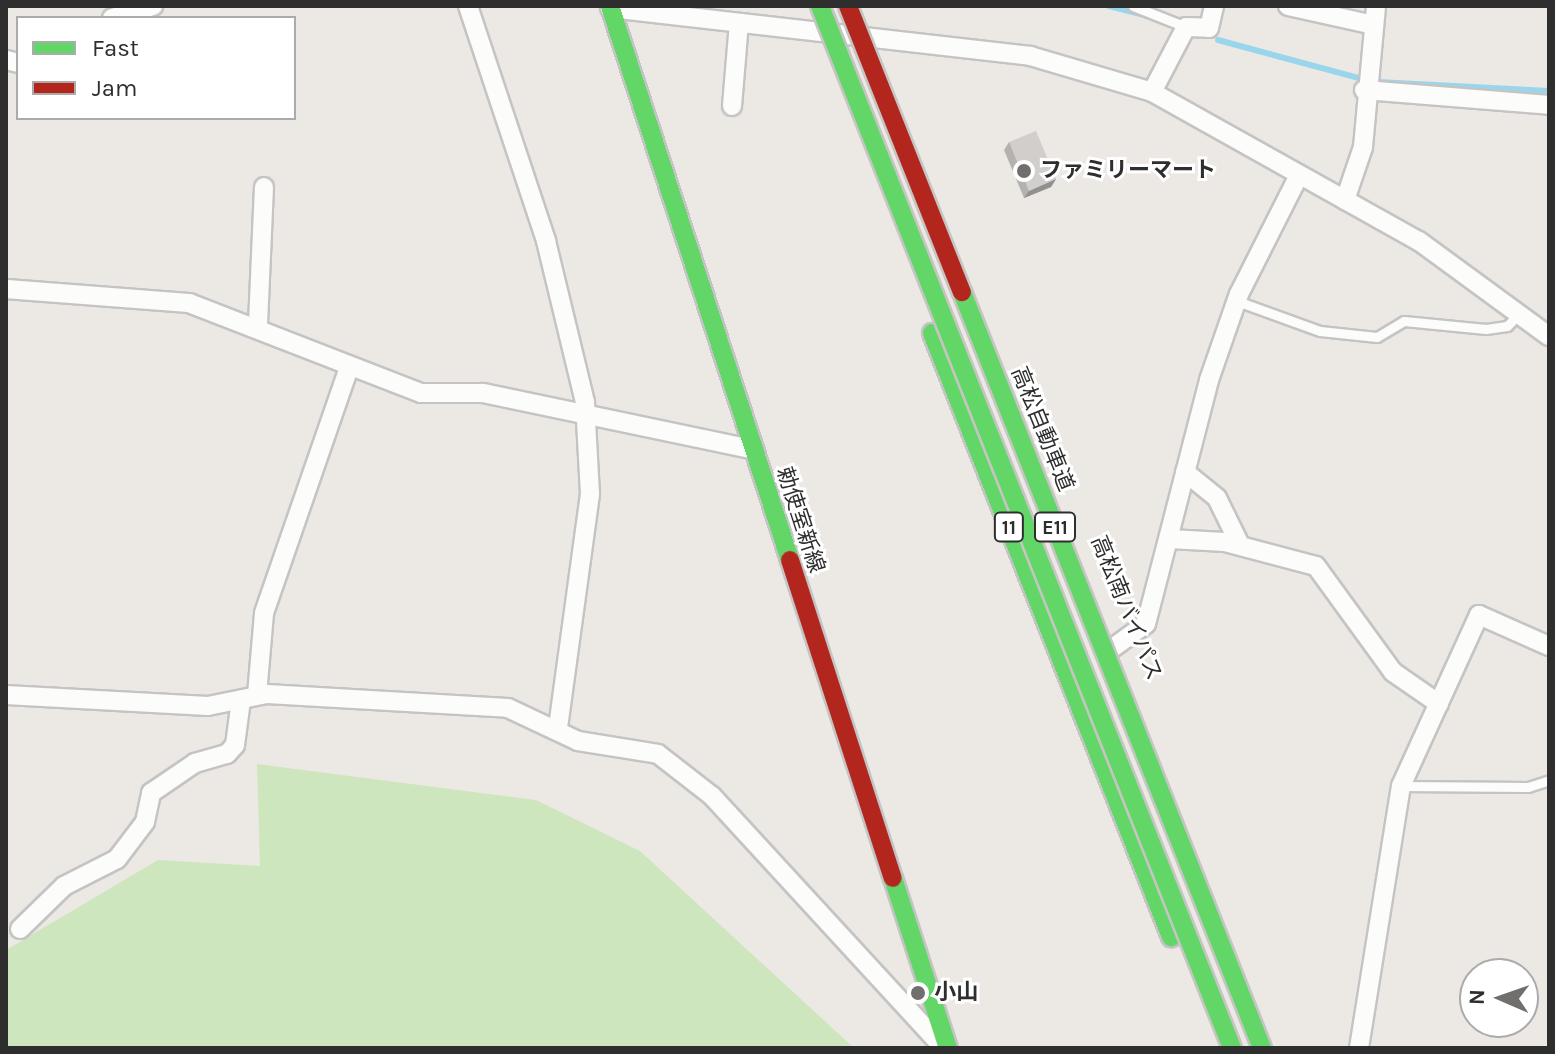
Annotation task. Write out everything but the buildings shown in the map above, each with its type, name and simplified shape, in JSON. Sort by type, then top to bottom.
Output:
[{"type":"main road","name":"11","points":[[804,6],[1216,1048]]},
{"type":"main road","name":"E11","points":[[820,6],[1232,1048]]},
{"type":"main road","name":"高松自動車道","points":[[848,6],[1262,1048]]},
{"type":"main road","name":"高松南バイパス","points":[[862,6],[1114,647],[1278,1048]]},
{"type":"main road","name":"勅使室新線","points":[[610,7],[946,1048]]},
{"type":"street","points":[[119,16],[153,6]]},
{"type":"street","points":[[468,6],[546,241],[586,419],[590,494],[558,729]]},
{"type":"street","points":[[1152,92],[1186,27],[1209,28],[1214,6]]},
{"type":"street","points":[[1288,6],[1374,25]]},
{"type":"street","points":[[1345,200],[1363,147],[1365,83],[1376,6]]},
{"type":"street","points":[[610,7],[739,23],[813,28],[1030,56],[1152,92],[1446,259],[1549,336]]},
{"type":"street","points":[[732,106],[739,23]]},
{"type":"street","points":[[1365,83],[1549,105]]},
{"type":"street","points":[[1114,647],[1146,624],[1185,472],[1237,301],[1299,175]]},
{"type":"street","points":[[258,324],[264,187]]},
{"type":"street","points":[[6,289],[189,303],[258,324],[349,367],[421,393],[483,393],[586,419],[752,449]]},
{"type":"street","points":[[20,929],[64,886],[117,859],[145,822],[151,793],[195,763],[227,754],[235,745],[249,698],[264,613],[349,367]]},
{"type":"street","points":[[1185,472],[1217,498],[1240,545]]},
{"type":"street","points":[[1170,539],[1240,545],[1316,566],[1393,672],[1439,704]]},
{"type":"street","points":[[1359,1048],[1401,786],[1479,615],[1549,646]]},
{"type":"street","points":[[6,695],[208,706],[249,698],[508,708],[578,741],[658,754],[686,771],[946,1048]]},
{"type":"lane","points":[[1133,6],[1186,27]]},
{"type":"lane","points":[[1237,301],[1320,331],[1377,337],[1404,321],[1486,329],[1518,315]]},
{"type":"lane","points":[[1401,786],[1528,787],[1549,780]]},
{"type":"green space","points":[[257,764],[536,800],[640,851],[854,1048],[6,1048],[6,950],[158,860],[260,866]]},
{"type":"waterway","points":[[1109,6],[1152,17]]},
{"type":"waterway","points":[[1218,40],[1366,80]]},
{"type":"waterway","points":[[1377,82],[1549,91]]},
{"type":"traffic: fast","points":[[610,6],[790,560]]},
{"type":"traffic: fast","points":[[820,6],[1232,1048]]},
{"type":"traffic: fast","points":[[962,292],[1262,1048]]},
{"type":"traffic: fast","points":[[932,333],[1171,937]]},
{"type":"traffic: fast","points":[[893,878],[948,1048]]},
{"type":"traffic: jam","points":[[848,6],[962,292]]},
{"type":"traffic: jam","points":[[790,560],[893,878]]},
{"type":"place","name":"ファミリーマート","points":[[1024,171]]},
{"type":"place","name":"小山","points":[[918,993]]}]
